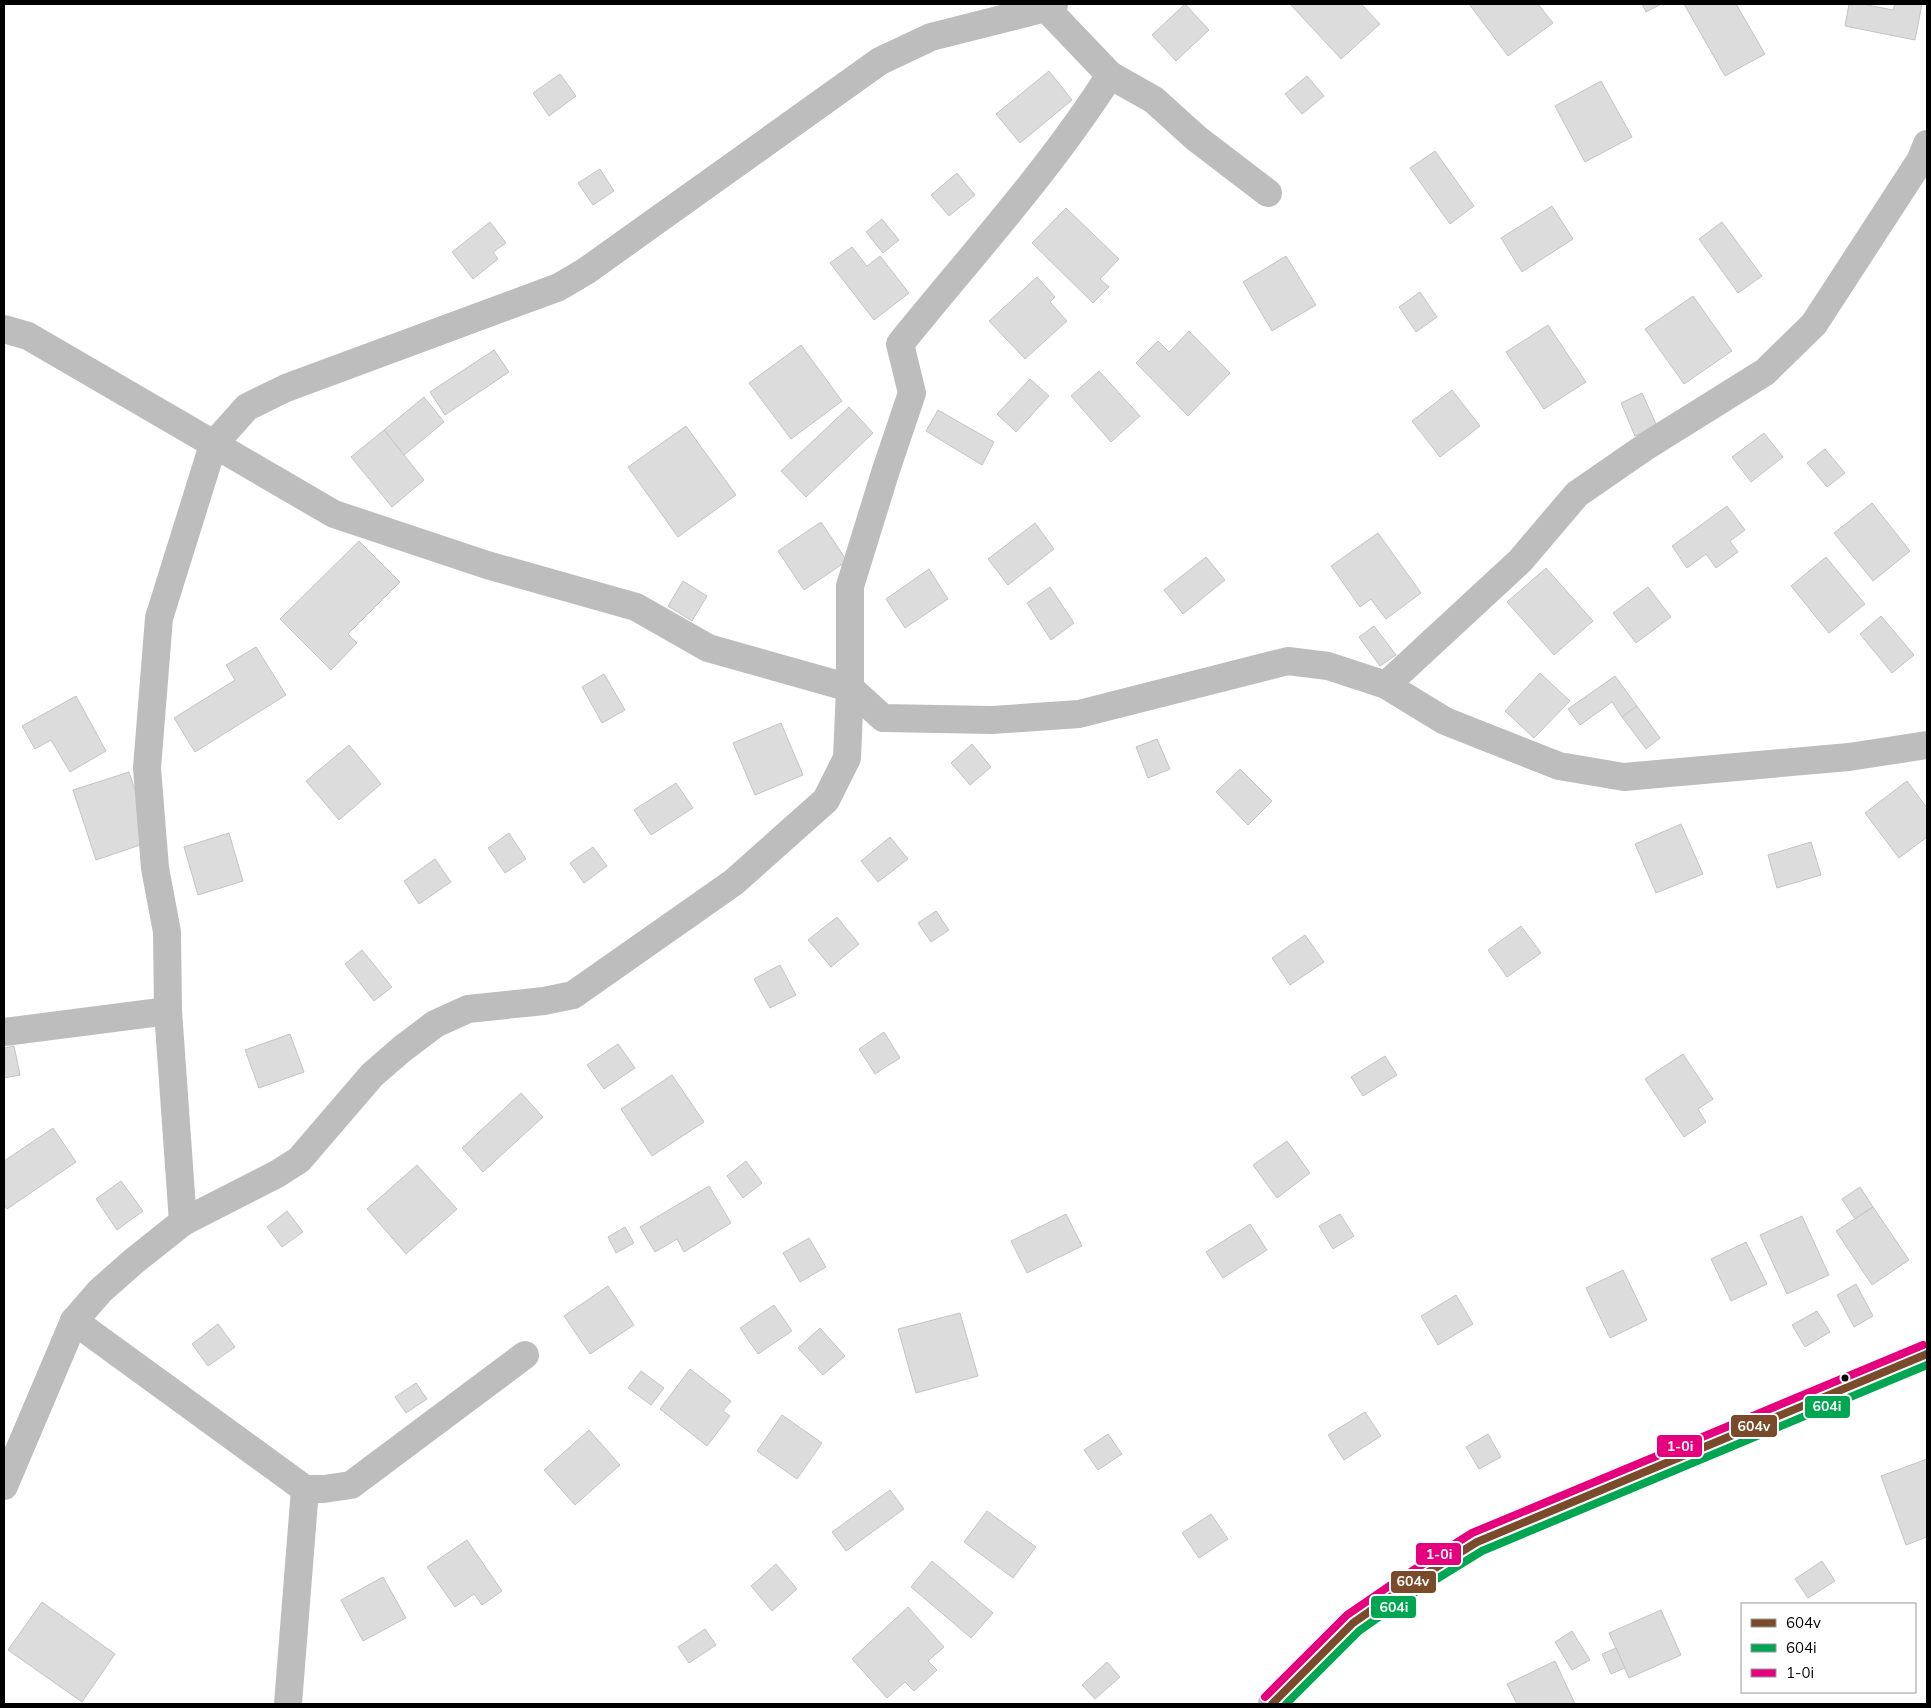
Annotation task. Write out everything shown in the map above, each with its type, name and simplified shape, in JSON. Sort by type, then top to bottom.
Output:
[{"type":"street","points":[[183,1222],[168,1011],[167,932],[155,868],[147,768],[159,618],[213,445],[247,406],[286,388],[559,287],[586,271],[880,60],[930,37],[1050,6],[1110,75],[1154,100],[1196,138],[1268,192]]},
{"type":"street","points":[[4,1486],[74,1321],[100,1291],[127,1267],[183,1222],[277,1174],[298,1160],[372,1075],[402,1048],[435,1024],[468,1009],[544,1001],[573,995],[734,882],[826,800],[847,758],[850,688],[850,586],[912,393],[900,344],[1086,113],[1110,75]]},
{"type":"street","points":[[1386,685],[1520,561],[1577,494],[1648,445],[1765,372],[1814,324],[1920,161],[1927,144]]},
{"type":"street","points":[[4,329],[28,336],[334,514],[487,565],[636,607],[708,648],[850,688],[883,718],[992,720],[1079,714],[1288,661],[1328,666],[1386,685],[1445,721],[1559,766],[1624,777],[1849,757],[1927,745]]},
{"type":"street","points":[[4,1032],[168,1011]]},
{"type":"street","points":[[74,1321],[305,1489],[324,1489],[351,1485],[525,1355]]},
{"type":"street","points":[[1272,1704],[1353,1623],[1403,1588],[1477,1542],[1927,1354]]},
{"type":"street","points":[[288,1704],[305,1489]]},
{"type":"building","points":[[1185,4],[1209,30],[1176,61],[1152,35]]},
{"type":"building","points":[[1361,4],[1380,24],[1341,59],[1291,5]]},
{"type":"building","points":[[1469,4],[1538,4],[1553,23],[1508,56]]},
{"type":"building","points":[[1642,4],[1661,4],[1646,12]]},
{"type":"building","points":[[1684,4],[1736,4],[1765,54],[1725,76]]},
{"type":"building","points":[[1849,4],[1862,4],[1893,10],[1895,4],[1922,4],[1915,40],[1845,26]]},
{"type":"building","points":[[1049,71],[1072,100],[1020,143],[996,114]]},
{"type":"building","points":[[560,74],[576,96],[549,116],[533,93]]},
{"type":"building","points":[[1307,76],[1324,96],[1302,114],[1285,94]]},
{"type":"building","points":[[1601,81],[1632,137],[1585,162],[1555,106]]},
{"type":"building","points":[[1435,151],[1474,206],[1450,224],[1410,168]]},
{"type":"building","points":[[600,169],[614,191],[593,205],[578,183]]},
{"type":"building","points":[[957,173],[975,195],[949,216],[931,195]]},
{"type":"building","points":[[1552,206],[1573,239],[1522,272],[1501,238]]},
{"type":"building","points":[[1066,208],[1119,259],[1100,279],[1109,287],[1093,303],[1032,243]]},
{"type":"building","points":[[882,219],[899,240],[883,253],[866,232]]},
{"type":"building","points":[[490,222],[506,243],[493,252],[498,259],[473,279],[452,252]]},
{"type":"building","points":[[1722,222],[1762,276],[1738,293],[1699,239]]},
{"type":"building","points":[[852,247],[867,266],[880,256],[909,293],[874,320],[830,263]]},
{"type":"building","points":[[1286,256],[1316,305],[1272,331],[1243,282]]},
{"type":"building","points":[[1037,277],[1055,297],[1050,302],[1067,321],[1025,359],[989,321]]},
{"type":"building","points":[[1420,292],[1437,317],[1416,332],[1399,307]]},
{"type":"building","points":[[1693,296],[1732,351],[1684,384],[1645,329]]},
{"type":"building","points":[[1548,325],[1586,382],[1544,409],[1506,352]]},
{"type":"building","points":[[1189,331],[1230,373],[1188,416],[1136,363],[1158,341],[1169,352]]},
{"type":"building","points":[[801,345],[842,401],[791,439],[749,383]]},
{"type":"building","points":[[494,350],[509,372],[445,415],[430,392]]},
{"type":"building","points":[[1099,371],[1140,416],[1111,442],[1071,396]]},
{"type":"building","points":[[1030,379],[1049,396],[1016,432],[997,414]]},
{"type":"building","points":[[1452,390],[1480,426],[1440,457],[1412,421]]},
{"type":"building","points":[[1642,393],[1657,426],[1635,436],[1621,403]]},
{"type":"building","points":[[424,397],[444,422],[404,455],[384,430]]},
{"type":"building","points":[[849,407],[873,433],[806,497],[781,471]]},
{"type":"building","points":[[938,410],[994,442],[982,465],[926,431]]},
{"type":"building","points":[[686,426],[736,495],[678,537],[628,467]]},
{"type":"building","points":[[384,430],[424,480],[392,507],[351,457]]},
{"type":"building","points":[[1764,433],[1783,457],[1751,482],[1732,457]]},
{"type":"building","points":[[1825,449],[1845,473],[1827,487],[1807,463]]},
{"type":"building","points":[[1872,503],[1910,551],[1873,581],[1834,533]]},
{"type":"building","points":[[1727,506],[1745,530],[1730,541],[1738,552],[1716,568],[1706,554],[1687,568],[1672,546]]},
{"type":"building","points":[[821,522],[847,561],[804,590],[778,551]]},
{"type":"building","points":[[1035,523],[1054,549],[1008,585],[988,559]]},
{"type":"building","points":[[1378,533],[1421,593],[1386,619],[1371,599],[1360,607],[1331,566]]},
{"type":"building","points":[[359,541],[400,582],[348,634],[357,643],[331,670],[280,619]]},
{"type":"building","points":[[1206,557],[1225,580],[1183,614],[1164,590]]},
{"type":"building","points":[[1826,557],[1865,604],[1829,633],[1791,586]]},
{"type":"building","points":[[1546,568],[1593,621],[1554,655],[1507,602]]},
{"type":"building","points":[[929,569],[948,599],[905,628],[886,599]]},
{"type":"building","points":[[683,581],[707,596],[692,621],[668,606]]},
{"type":"building","points":[[1050,587],[1074,623],[1051,640],[1027,603]]},
{"type":"building","points":[[1648,587],[1671,617],[1636,643],[1613,613]]},
{"type":"building","points":[[1881,616],[1914,655],[1892,673],[1860,634]]},
{"type":"building","points":[[1374,626],[1396,655],[1380,666],[1359,637]]},
{"type":"building","points":[[256,647],[286,695],[195,752],[174,718],[235,680],[226,665]]},
{"type":"building","points":[[1540,673],[1570,701],[1534,738],[1505,711]]},
{"type":"building","points":[[604,674],[625,710],[602,723],[582,687]]},
{"type":"building","points":[[1615,676],[1637,706],[1622,717],[1612,702],[1580,725],[1568,709]]},
{"type":"building","points":[[76,696],[106,751],[70,772],[51,740],[35,749],[22,726]]},
{"type":"building","points":[[1637,706],[1660,738],[1646,749],[1622,717]]},
{"type":"building","points":[[781,723],[803,775],[755,795],[733,743]]},
{"type":"building","points":[[1157,739],[1170,769],[1148,778],[1136,747]]},
{"type":"building","points":[[972,744],[991,767],[970,785],[951,763]]},
{"type":"building","points":[[349,745],[381,784],[339,820],[306,781]]},
{"type":"building","points":[[1240,769],[1272,801],[1248,825],[1216,792]]},
{"type":"building","points":[[129,772],[152,841],[96,860],[73,790]]},
{"type":"building","points":[[1907,781],[1927,808],[1927,837],[1899,858],[1865,813]]},
{"type":"building","points":[[676,783],[693,808],[651,835],[634,810]]},
{"type":"building","points":[[1681,824],[1703,874],[1656,893],[1635,844]]},
{"type":"building","points":[[229,833],[243,881],[198,895],[184,847]]},
{"type":"building","points":[[509,833],[526,859],[505,873],[488,848]]},
{"type":"building","points":[[890,837],[908,859],[878,882],[861,861]]},
{"type":"building","points":[[1811,842],[1821,875],[1777,888],[1768,855]]},
{"type":"building","points":[[593,847],[607,866],[584,883],[570,863]]},
{"type":"building","points":[[435,859],[451,882],[419,904],[404,881]]},
{"type":"building","points":[[936,911],[949,930],[931,942],[918,923]]},
{"type":"building","points":[[837,917],[859,944],[831,967],[808,940]]},
{"type":"building","points":[[1521,926],[1541,953],[1507,977],[1488,950]]},
{"type":"building","points":[[1305,935],[1324,962],[1290,985],[1272,958]]},
{"type":"building","points":[[362,950],[392,987],[374,1001],[345,964]]},
{"type":"building","points":[[780,965],[796,995],[770,1008],[754,979]]},
{"type":"building","points":[[884,1032],[900,1058],[875,1074],[859,1049]]},
{"type":"building","points":[[290,1034],[304,1072],[259,1088],[245,1050]]},
{"type":"building","points":[[618,1044],[635,1068],[604,1089],[587,1065]]},
{"type":"building","points":[[14,1046],[20,1075],[4,1078],[4,1048]]},
{"type":"building","points":[[1683,1054],[1713,1099],[1698,1109],[1706,1122],[1684,1137],[1645,1079]]},
{"type":"building","points":[[1385,1056],[1397,1075],[1363,1096],[1351,1077]]},
{"type":"building","points":[[672,1075],[704,1122],[652,1156],[621,1109]]},
{"type":"building","points":[[521,1093],[543,1117],[483,1172],[462,1148]]},
{"type":"building","points":[[53,1128],[76,1162],[7,1209],[4,1204],[4,1161]]},
{"type":"building","points":[[1287,1141],[1310,1173],[1277,1198],[1253,1165]]},
{"type":"building","points":[[746,1161],[762,1183],[743,1198],[727,1176]]},
{"type":"building","points":[[417,1165],[457,1209],[406,1254],[367,1209]]},
{"type":"building","points":[[121,1181],[143,1211],[117,1230],[96,1199]]},
{"type":"building","points":[[709,1186],[731,1223],[684,1252],[677,1239],[655,1252],[640,1227]]},
{"type":"building","points":[[1860,1187],[1873,1207],[1855,1219],[1842,1199]]},
{"type":"building","points":[[1873,1207],[1909,1260],[1872,1285],[1836,1231]]},
{"type":"building","points":[[287,1211],[303,1232],[282,1247],[267,1227]]},
{"type":"building","points":[[1066,1214],[1082,1246],[1027,1273],[1011,1241]]},
{"type":"building","points":[[1340,1214],[1354,1236],[1333,1249],[1319,1226]]},
{"type":"building","points":[[1802,1216],[1829,1275],[1787,1294],[1760,1235]]},
{"type":"building","points":[[1250,1224],[1267,1250],[1223,1278],[1206,1252]]},
{"type":"building","points":[[625,1227],[634,1243],[616,1253],[608,1237]]},
{"type":"building","points":[[809,1238],[826,1267],[800,1282],[783,1253]]},
{"type":"building","points":[[1746,1242],[1767,1284],[1731,1301],[1711,1259]]},
{"type":"building","points":[[1623,1270],[1647,1320],[1610,1338],[1586,1288]]},
{"type":"building","points":[[1856,1284],[1873,1316],[1854,1327],[1837,1295]]},
{"type":"building","points":[[608,1286],[634,1325],[590,1354],[564,1316]]},
{"type":"building","points":[[1456,1295],[1473,1324],[1438,1345],[1421,1316]]},
{"type":"building","points":[[774,1305],[792,1331],[758,1354],[740,1328]]},
{"type":"building","points":[[1817,1311],[1830,1332],[1805,1347],[1792,1325]]},
{"type":"building","points":[[960,1313],[978,1376],[916,1393],[898,1329]]},
{"type":"building","points":[[218,1324],[235,1347],[208,1366],[192,1344]]},
{"type":"building","points":[[820,1328],[845,1356],[823,1375],[798,1348]]},
{"type":"building","points":[[690,1369],[731,1401],[723,1411],[730,1416],[707,1446],[660,1409]]},
{"type":"building","points":[[641,1371],[664,1388],[651,1405],[628,1388]]},
{"type":"building","points":[[416,1383],[427,1399],[406,1413],[395,1397]]},
{"type":"building","points":[[1365,1412],[1381,1436],[1344,1460],[1328,1435]]},
{"type":"building","points":[[782,1415],[822,1443],[797,1479],[757,1451]]},
{"type":"building","points":[[589,1430],[620,1465],[575,1505],[544,1470]]},
{"type":"building","points":[[1108,1434],[1122,1454],[1098,1470],[1084,1450]]},
{"type":"building","points":[[1488,1434],[1501,1457],[1479,1469],[1466,1447]]},
{"type":"building","points":[[1927,1459],[1927,1537],[1906,1545],[1881,1476]]},
{"type":"building","points":[[890,1490],[904,1509],[846,1551],[832,1532]]},
{"type":"building","points":[[987,1511],[1036,1547],[1013,1578],[964,1542]]},
{"type":"building","points":[[1211,1514],[1228,1539],[1199,1558],[1182,1533]]},
{"type":"building","points":[[467,1540],[502,1591],[482,1605],[474,1594],[455,1607],[427,1567]]},
{"type":"building","points":[[932,1561],[993,1613],[971,1638],[911,1587]]},
{"type":"building","points":[[1822,1561],[1835,1581],[1808,1598],[1795,1579]]},
{"type":"building","points":[[776,1564],[797,1589],[772,1611],[751,1586]]},
{"type":"building","points":[[383,1577],[406,1618],[363,1641],[341,1600]]},
{"type":"building","points":[[42,1602],[115,1654],[82,1702],[8,1650]]},
{"type":"building","points":[[908,1607],[944,1647],[928,1661],[937,1670],[914,1691],[905,1682],[887,1698],[852,1659]]},
{"type":"building","points":[[1661,1610],[1681,1655],[1629,1678],[1609,1633]]},
{"type":"building","points":[[705,1629],[716,1645],[689,1663],[678,1647]]},
{"type":"building","points":[[1572,1631],[1590,1660],[1572,1670],[1555,1642]]},
{"type":"building","points":[[1616,1648],[1625,1668],[1611,1674],[1602,1654]]},
{"type":"building","points":[[1555,1661],[1575,1704],[1517,1704],[1507,1684]]},
{"type":"building","points":[[1107,1662],[1120,1677],[1095,1699],[1082,1685]]},
{"type":"transit line","name":"1-0i","points":[[1265,1697],[1347,1615],[1472,1533],[1923,1345]]},
{"type":"transit line","name":"604v","points":[[1272,1704],[1353,1623],[1403,1588],[1477,1542],[1927,1354]]},
{"type":"transit line","name":"604i","points":[[1286,1704],[1359,1631],[1409,1596],[1482,1551],[1927,1365]]}]
